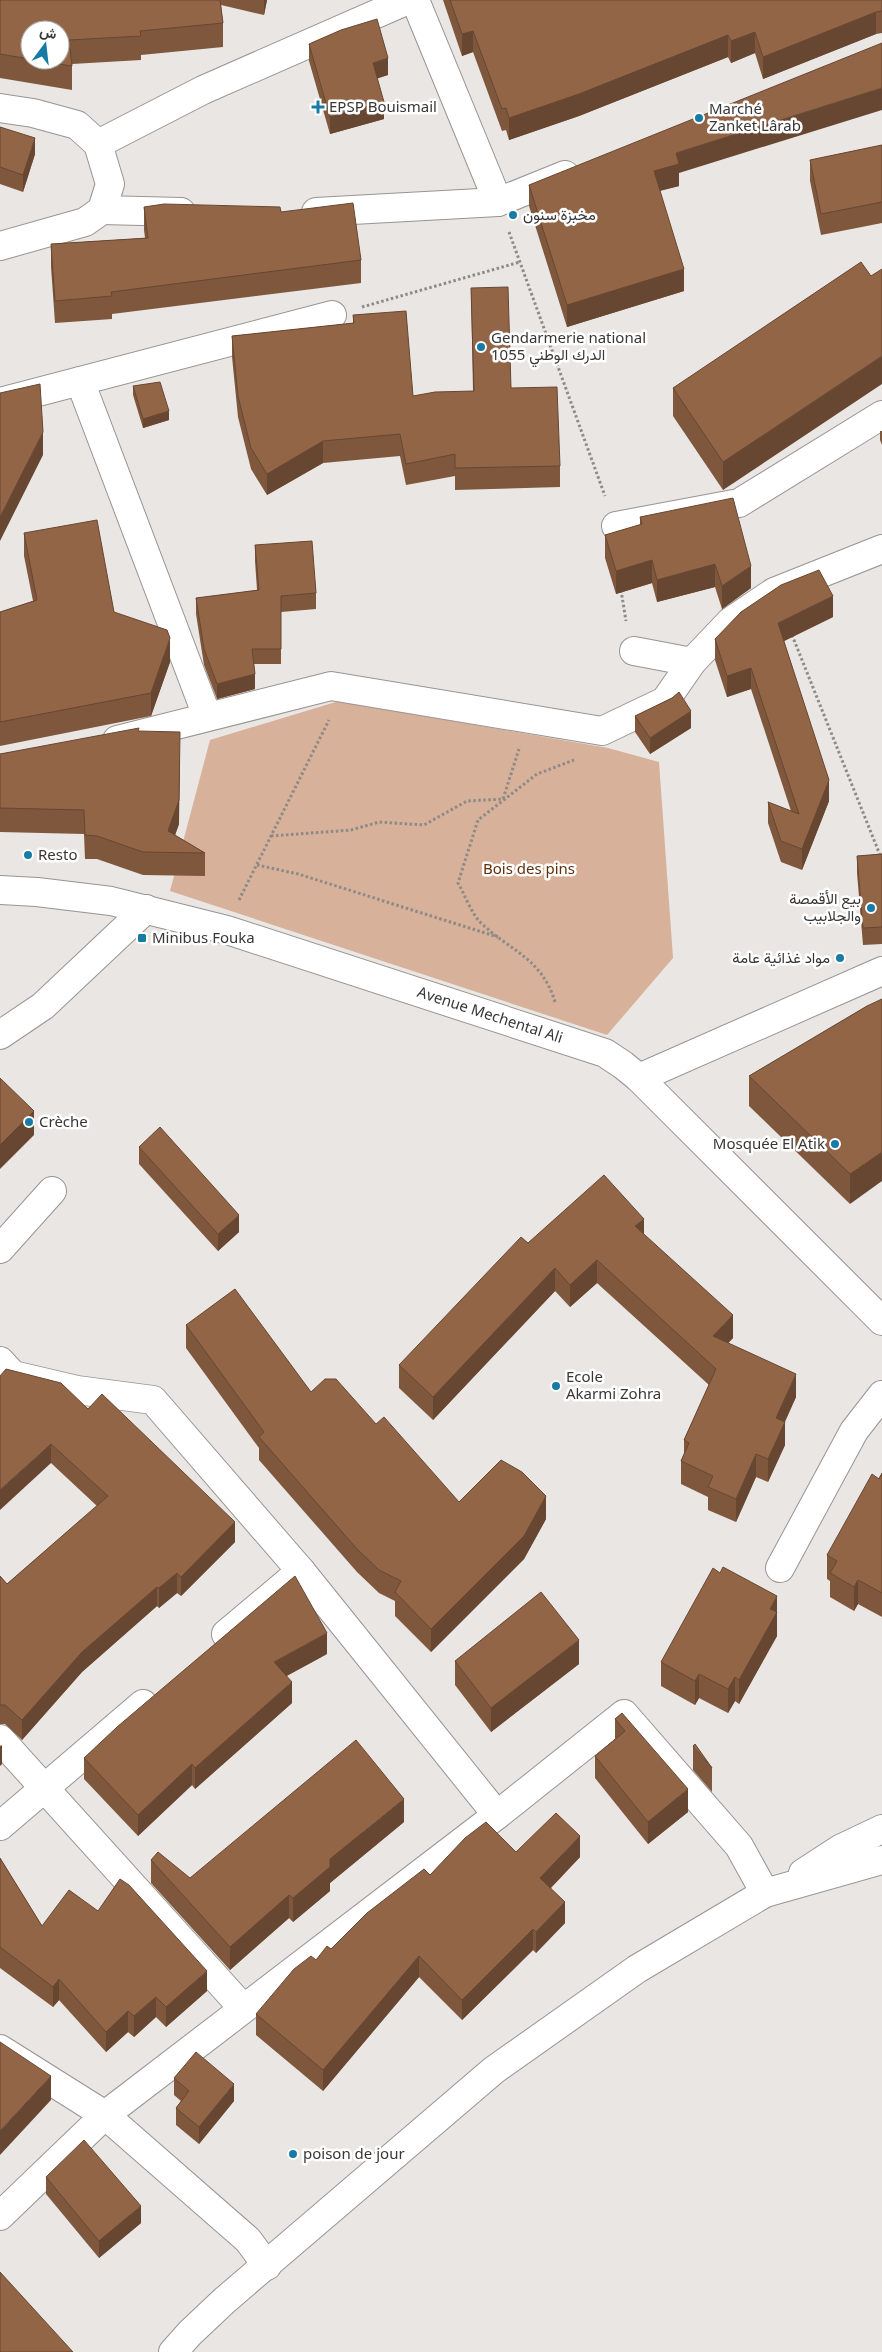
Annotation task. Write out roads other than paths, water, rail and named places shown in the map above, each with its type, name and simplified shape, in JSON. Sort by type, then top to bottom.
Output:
[{"type":"street","points":[[98,144],[203,90],[408,0]]},
{"type":"street","points":[[414,0],[498,202]]},
{"type":"street","points":[[0,108],[33,113],[77,125],[98,144],[110,184],[102,210]]},
{"type":"street","points":[[290,213],[498,202],[589,166]]},
{"type":"street","points":[[0,246],[84,222],[102,210],[210,212]]},
{"type":"street","points":[[0,402],[332,316]]},
{"type":"street","points":[[80,381],[206,716]]},
{"type":"street","points":[[616,526],[739,503],[882,414]]},
{"type":"street","points":[[92,744],[137,736],[322,686],[602,731],[665,701],[692,662],[731,621],[774,592],[882,550]]},
{"type":"street","points":[[634,651],[692,662]]},
{"type":"street","name":"Avenue Mechental Ali","points":[[0,890],[81,897],[146,909],[227,930],[605,1053],[624,1064],[639,1078],[882,1321]]},
{"type":"street","points":[[0,1035],[43,1006],[146,909]]},
{"type":"street","points":[[639,1078],[882,971]]},
{"type":"street","points":[[0,1249],[52,1190]]},
{"type":"street","points":[[0,1361],[13,1376],[77,1390],[153,1400],[301,1571],[497,1815]]},
{"type":"street","points":[[780,1568],[854,1431],[882,1395]]},
{"type":"street","points":[[211,1647],[301,1571]]},
{"type":"street","points":[[0,1826],[166,1686]]},
{"type":"street","points":[[0,2216],[105,2114],[497,1815],[624,1714],[739,1846],[771,1891]]},
{"type":"street","points":[[0,1738],[243,2008]]},
{"type":"street","points":[[173,2352],[225,2300],[494,2070],[637,1969],[840,1849],[882,1829]]},
{"type":"street","points":[[771,1891],[882,1860]]},
{"type":"street","points":[[0,2050],[105,2114],[248,2240],[267,2266]]},
{"type":"place","name":"EPSP Bouismail","points":[[318,107]]},
{"type":"place","name":"Marché Zanket Lârab","points":[[699,118]]},
{"type":"place","name":"مخبزة سنون","points":[[513,215]]},
{"type":"place","name":"Gendarmerie national 1055 الدرك الوطني","points":[[481,347]]},
{"type":"place","name":"Resto","points":[[28,855]]},
{"type":"place","name":"بيع الأقمصة والجلابيب","points":[[871,908]]},
{"type":"place","name":"Minibus Fouka","points":[[142,938]]},
{"type":"place","name":"مواد غذائية عامة","points":[[840,958]]},
{"type":"place","name":"Crèche","points":[[29,1122]]},
{"type":"place","name":"Mosquée El Atik","points":[[835,1144]]},
{"type":"place","name":"Ecole Akarmi Zohra","points":[[556,1386]]},
{"type":"place","name":"poison de jour","points":[[293,2154]]},
{"type":"park label","name":"Bois des pins","points":[[529,869]]}]
